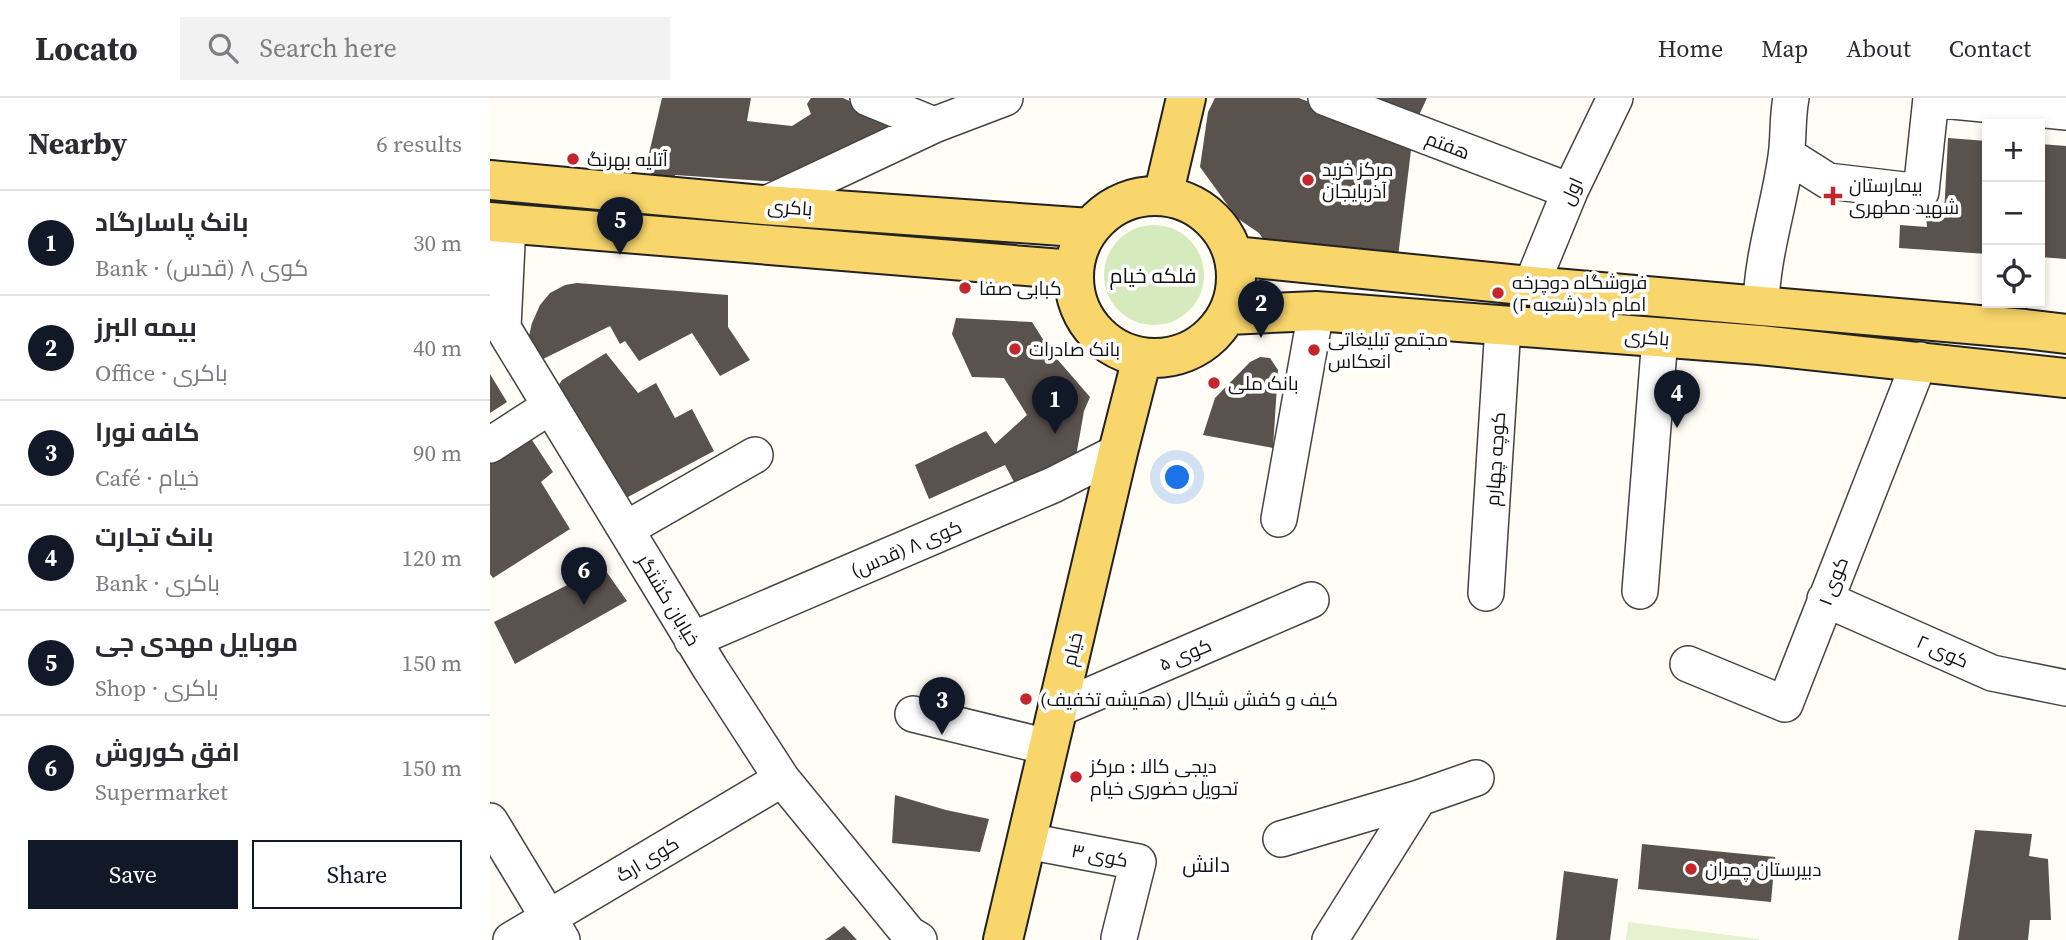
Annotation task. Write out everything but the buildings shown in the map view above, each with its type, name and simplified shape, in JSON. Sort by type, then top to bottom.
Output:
[{"type":"main road","points":[[1163,196],[1186,98]]},
{"type":"main road","name":"باکری","points":[[490,180],[764,205],[1090,228]]},
{"type":"main road","points":[[1143,196],[1163,196],[1182,200],[1207,215],[1226,238],[1234,256],[1237,276],[1235,296],[1228,315],[1216,332],[1192,350],[1163,359],[1142,358],[1123,352],[1101,338],[1085,319],[1075,295],[1073,270],[1079,247],[1090,228],[1105,212],[1123,202],[1143,196]]},
{"type":"main road","name":"باکری","points":[[499,223],[1073,270]]},
{"type":"main road","name":"باکری","points":[[1234,256],[1531,286],[2066,334]]},
{"type":"main road","points":[[1760,345],[1761,306]]},
{"type":"main road","name":"باکری","points":[[1228,315],[1316,311],[1760,345],[1920,360],[2066,378]]},
{"type":"main road","points":[[2025,329],[2066,323]]},
{"type":"main road","name":"خیام","points":[[1003,940],[1142,358]]},
{"type":"street","points":[[868,98],[934,125]]},
{"type":"street","points":[[764,205],[934,125],[1004,98]]},
{"type":"street","name":"هفتم","points":[[1326,98],[1570,191]]},
{"type":"street","name":"اول","points":[[1531,286],[1570,191],[1615,98]]},
{"type":"street","points":[[1761,306],[1762,277],[1787,155],[1791,98]]},
{"type":"street","points":[[1787,155],[1828,181],[1921,192],[1931,99],[2066,112]]},
{"type":"street","name":"خیابان کشتگر","points":[[499,223],[496,333],[549,407],[692,640],[782,779],[911,938]]},
{"type":"street","points":[[1279,519],[1316,311]]},
{"type":"street","name":"کوچه چهارم","points":[[1486,593],[1503,326]]},
{"type":"street","points":[[1640,592],[1660,337]]},
{"type":"street","name":"کوی ۱","points":[[1688,664],[1785,704],[1920,360]]},
{"type":"street","points":[[490,445],[549,407]]},
{"type":"street","name":"کوی ۸ (قدس)","points":[[692,640],[1053,485],[1118,452]]},
{"type":"street","points":[[626,530],[755,455]]},
{"type":"street","name":"کوی ۲","points":[[1825,599],[1992,673],[2066,688]]},
{"type":"street","name":"کوی ۵","points":[[1058,709],[1311,600]]},
{"type":"street","points":[[914,714],[1048,747]]},
{"type":"street","points":[[1281,839],[1476,778]]},
{"type":"street","name":"کوی ارگ","points":[[511,940],[555,929],[782,779]]},
{"type":"street","points":[[1330,940],[1419,798]]},
{"type":"street","points":[[490,821],[555,929]]},
{"type":"street","name":"کوی ۳","points":[[1027,841],[1138,862],[1119,938]]},
{"type":"green space","points":[[1154,225],[1173,228],[1190,239],[1201,256],[1204,275],[1201,294],[1190,311],[1173,322],[1154,325],[1135,322],[1118,311],[1107,294],[1104,275],[1107,256],[1118,239],[1135,228]]},
{"type":"green space","points":[[1628,922],[1759,939],[1759,940],[1626,940]]},
{"type":"place","name":"آتلیه بهرنگ","points":[[573,159]]},
{"type":"place","name":"مرکز خرید آذربایجان","points":[[1308,180]]},
{"type":"place","name":"بیمارستان شهید مطهری","points":[[1833,196]]},
{"type":"place","name":"موبایل مهدی جی","points":[[620,255]]},
{"type":"place","name":"کبابی صفا","points":[[965,288]]},
{"type":"place","name":"فروشگاه دوچرخه امام داد(شعبه ۲)","points":[[1498,293]]},
{"type":"place","name":"بیمه البرز","points":[[1261,338]]},
{"type":"place","name":"بانک صادرات","points":[[1015,349]]},
{"type":"place","name":"مجتمع تبلیغاتی انعکاس","points":[[1314,350]]},
{"type":"place","name":"بانک ملی","points":[[1214,383]]},
{"type":"place","name":"بانک تجارت","points":[[1677,428]]},
{"type":"place","name":"بانک پاسارگاد","points":[[1055,434]]},
{"type":"place","name":"افق کوروش","points":[[584,605]]},
{"type":"place","name":"کیف و کفش شیکال (همیشه تخفیف)","points":[[1026,699]]},
{"type":"place","name":"کافه نورا","points":[[942,735]]},
{"type":"place","name":"دیجی کالا : مرکز تحویل حضوری خیام","points":[[1076,777]]},
{"type":"place","name":"دبیرستان چمران","points":[[1691,869]]},
{"type":"district","name":"فلکه خیام","points":[[1153,276]]},
{"type":"district","name":"دانش","points":[[1206,865]]}]
